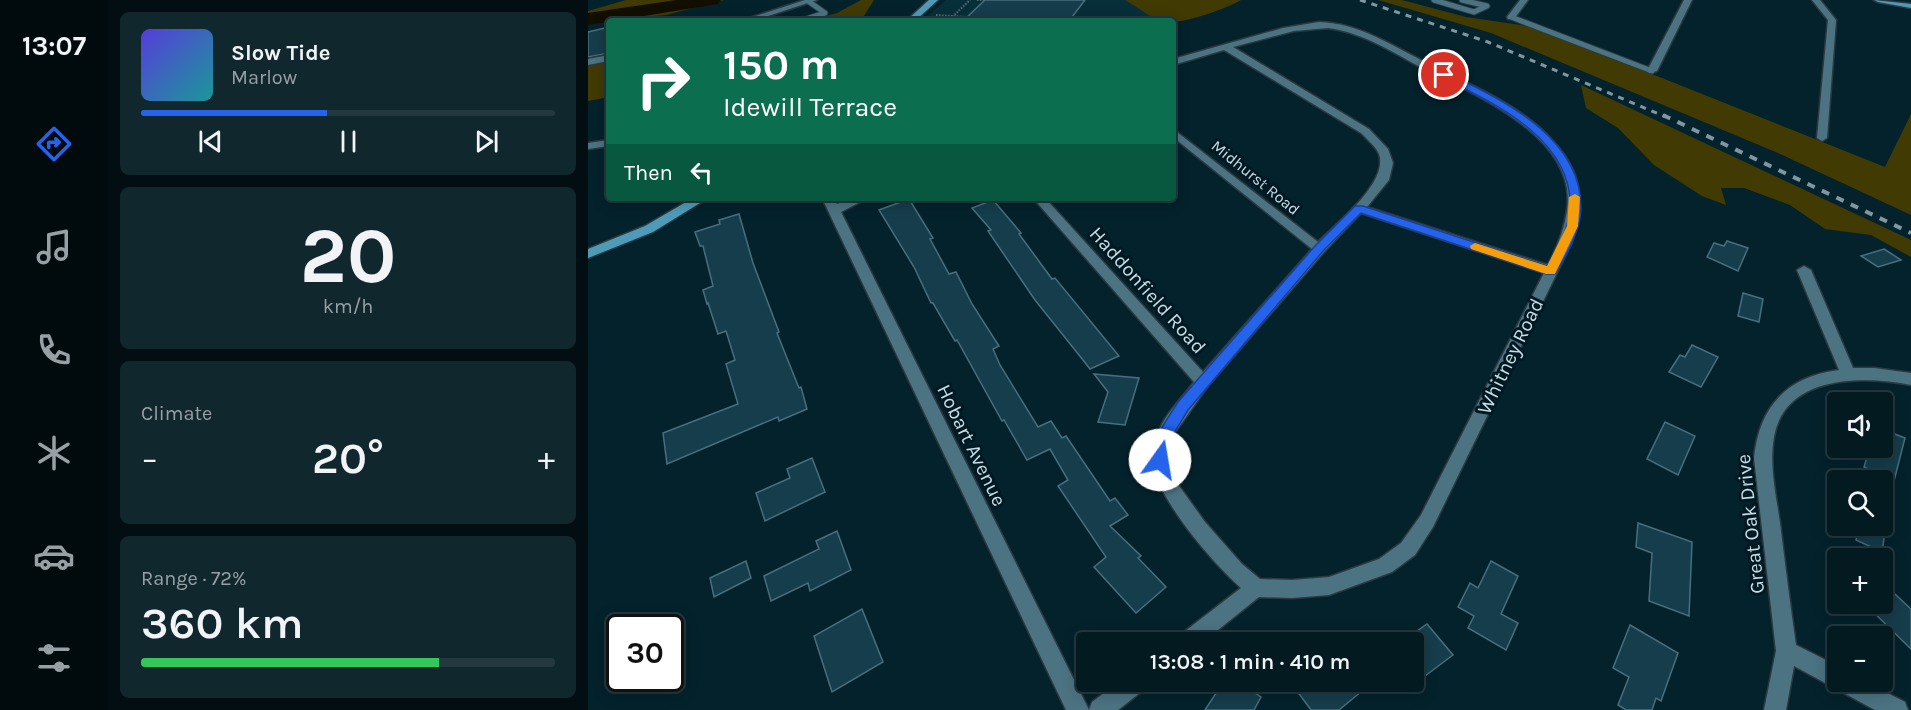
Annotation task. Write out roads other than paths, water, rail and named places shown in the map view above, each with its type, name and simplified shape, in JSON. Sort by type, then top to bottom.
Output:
[{"type":"main road","points":[[913,18],[934,0]]},
{"type":"main road","points":[[1878,0],[1911,6]]},
{"type":"main road","points":[[588,254],[649,229],[697,201]]},
{"type":"street","points":[[1511,17],[1524,0]]},
{"type":"street","points":[[1652,71],[1688,0]]},
{"type":"street","points":[[1816,0],[1832,20],[1822,138]]},
{"type":"street","points":[[757,18],[811,1]]},
{"type":"street","name":"Whitney Road","points":[[1176,61],[1304,26],[1344,28],[1367,36],[1488,97],[1521,117],[1547,140],[1557,153],[1572,181],[1575,196],[1572,226],[1551,271],[1427,521],[1408,549],[1385,566],[1329,586],[1292,589],[1256,588]]},
{"type":"street","points":[[1200,632],[1256,588],[1235,570],[1186,512],[1169,486],[1160,460],[1166,432],[1183,406],[1203,382],[1319,249],[1359,208],[1386,174],[1386,157],[1376,141],[1365,131],[1226,46]]},
{"type":"street","points":[[588,62],[606,59]]},
{"type":"street","name":"Midhurst Road","points":[[1176,134],[1319,249]]},
{"type":"street","points":[[588,146],[606,143]]},
{"type":"street","points":[[831,204],[846,201]]},
{"type":"street","name":"Haddonfield Road","points":[[1043,201],[1203,382]]},
{"type":"street","name":"Hobart Avenue","points":[[831,204],[1078,710]]},
{"type":"street","points":[[1359,208],[1551,271]]},
{"type":"street","points":[[1804,270],[1848,374]]},
{"type":"street","name":"Great Oak Drive","points":[[1775,710],[1786,651],[1763,458],[1765,433],[1777,408],[1793,392],[1818,381],[1848,374],[1883,374],[1911,380]]},
{"type":"street","points":[[1786,651],[1827,672]]},
{"type":"street","points":[[1100,710],[1123,692]]},
{"type":"street","points":[[1863,692],[1897,710]]},
{"type":"lane","points":[[1435,0],[1474,12],[1487,6],[1462,0]]},
{"type":"lane","points":[[809,18],[825,13],[811,1]]},
{"type":"lane","points":[[1511,17],[1652,71]]},
{"type":"waterway","points":[[588,19],[712,0]]},
{"type":"railway","points":[[1360,0],[1488,42],[1666,117]]},
{"type":"railway","points":[[1663,115],[1911,233]]}]
